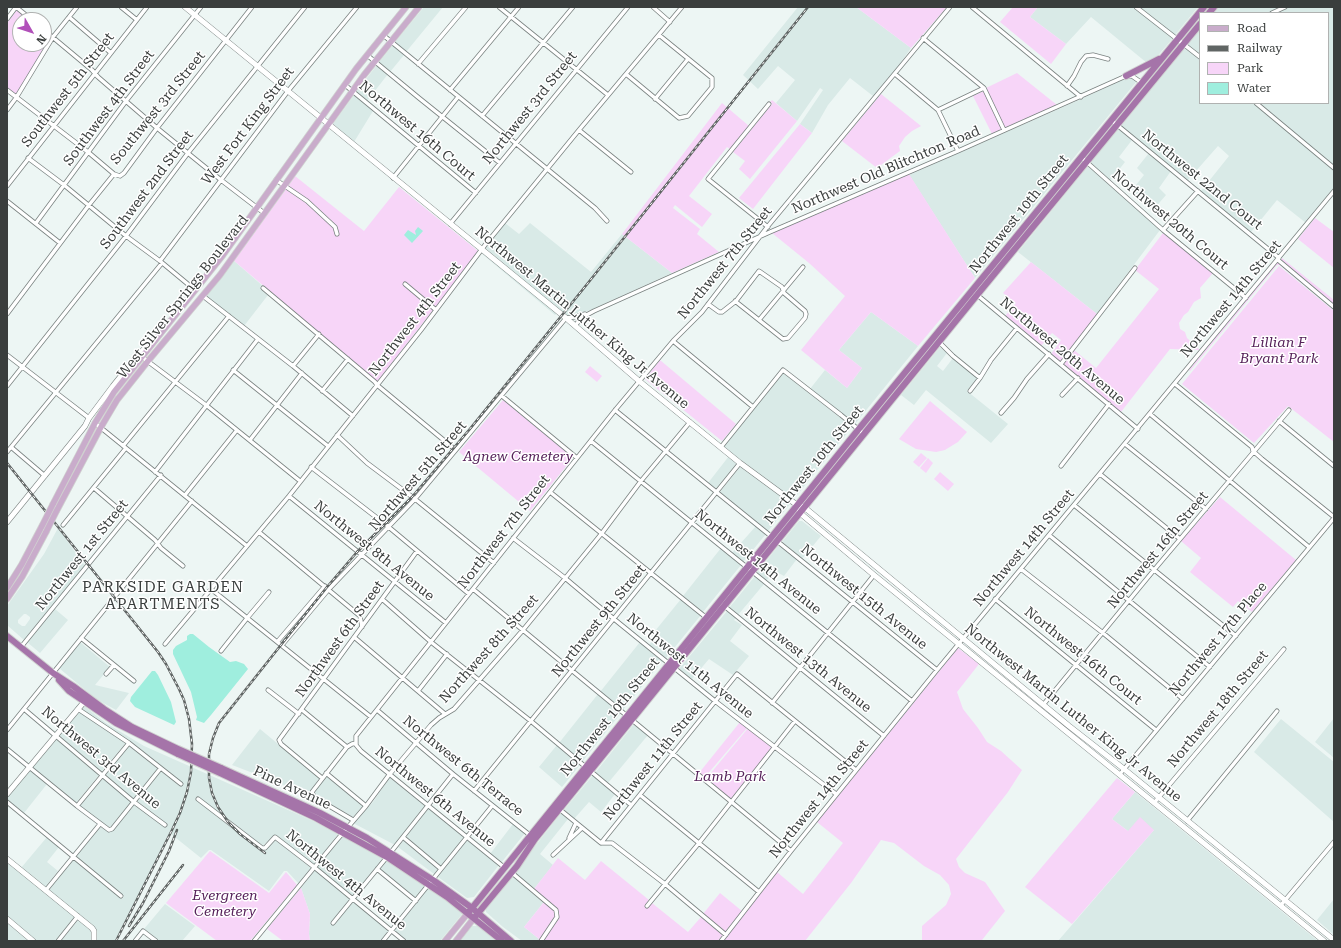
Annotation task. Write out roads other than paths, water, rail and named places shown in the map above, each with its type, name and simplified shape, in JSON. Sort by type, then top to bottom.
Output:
[{"type":"highway","name":"Northwest 10th Street","points":[[774,539],[800,514],[939,342],[1034,214],[1199,13]]},
{"type":"highway","name":"Northwest 10th Street","points":[[470,910],[533,837],[588,769],[629,718],[669,663],[722,604],[774,539],[797,505],[921,352],[1033,227],[1199,25]]},
{"type":"highway","points":[[1126,76],[1162,58]]},
{"type":"highway","points":[[1033,227],[1032,221],[1034,214]]},
{"type":"highway","points":[[921,352],[926,357]]},
{"type":"highway","name":"Northwest 10th Street","points":[[629,718],[675,667],[709,619]]},
{"type":"highway","name":"Pine Avenue","points":[[7,636],[53,673],[119,719],[178,752]]},
{"type":"highway","name":"Pine Avenue","points":[[53,673],[70,691],[116,723],[346,830],[389,855],[431,882],[470,910],[502,941]]},
{"type":"highway","name":"Northwest 10th Street","points":[[476,916],[511,872],[533,837]]},
{"type":"highway","name":"Pine Avenue","points":[[476,916],[511,941]]},
{"type":"main road","name":"Northwest Martin Luther King Jr Avenue","points":[[185,7],[566,318],[639,381],[740,463],[797,505],[804,508],[1334,940]]},
{"type":"main road","name":"West Silver Springs Boulevard","points":[[7,588],[22,564],[95,423],[111,397],[223,255],[367,55],[406,7]]},
{"type":"main road","name":"West Silver Springs Boulevard","points":[[7,599],[22,577],[101,427],[120,396],[234,255],[352,91],[418,7]]},
{"type":"main road","points":[[202,296],[203,285],[221,262],[223,255]]},
{"type":"main road","points":[[173,331],[179,320],[194,301],[196,290]]},
{"type":"main road","points":[[7,522],[10,515],[45,476],[85,426],[89,418],[138,355],[161,333]]},
{"type":"main road","points":[[797,505],[800,514]]},
{"type":"main road","name":"Northwest Martin Luther King Jr Avenue","points":[[800,514],[1324,941]]},
{"type":"main road","points":[[7,794],[84,702]]},
{"type":"main road","points":[[7,859],[92,928],[94,931],[94,941]]},
{"type":"main road","points":[[1233,866],[1237,861]]},
{"type":"main road","name":"Northwest 10th Street","points":[[445,941],[470,910]]},
{"type":"main road","points":[[456,941],[476,916]]},
{"type":"main road","points":[[7,919],[33,941]]},
{"type":"street","points":[[7,19],[16,7]]},
{"type":"street","points":[[7,110],[16,98],[53,37],[77,7]]},
{"type":"street","points":[[121,7],[137,20]]},
{"type":"street","name":"Southwest 5th Street","points":[[7,186],[147,7]]},
{"type":"street","name":"Southwest 4th Street","points":[[36,223],[126,101],[201,7]]},
{"type":"street","name":"Southwest 3rd Street","points":[[7,314],[89,205],[114,174],[120,176],[124,173],[157,128],[252,7]]},
{"type":"street","name":"Southwest 2nd Street","points":[[7,386],[126,236],[188,153],[305,7]]},
{"type":"street","name":"West Fort King Street","points":[[7,452],[161,262],[288,91],[357,7]]},
{"type":"street","points":[[418,64],[466,7]]},
{"type":"street","points":[[499,7],[608,95]]},
{"type":"street","points":[[450,90],[519,7]]},
{"type":"street","points":[[482,116],[573,7]]},
{"type":"street","name":"Northwest 3rd Street","points":[[450,224],[628,7]]},
{"type":"street","points":[[653,7],[670,22]]},
{"type":"street","name":"Northwest 4th Street","points":[[165,644],[289,496],[353,416],[436,310],[481,249],[682,7]]},
{"type":"street","name":"Northwest 7th Street","points":[[356,742],[356,736],[403,679],[591,440],[673,341],[702,312],[759,237],[950,7]]},
{"type":"street","points":[[972,7],[1080,97]]},
{"type":"street","points":[[1136,7],[1199,56]]},
{"type":"street","points":[[1274,12],[1285,7]]},
{"type":"street","points":[[69,17],[111,53]]},
{"type":"street","points":[[383,35],[595,208],[607,221]]},
{"type":"street","points":[[626,74],[679,118],[688,116],[712,87],[712,78],[659,35]]},
{"type":"street","points":[[53,37],[157,128],[264,213]]},
{"type":"street","points":[[923,38],[984,88],[1004,130]]},
{"type":"street","points":[[367,55],[500,163]]},
{"type":"street","points":[[1067,86],[1086,56],[1094,55],[1108,59]]},
{"type":"street","points":[[656,99],[688,59]]},
{"type":"street","points":[[895,74],[938,110],[958,152]]},
{"type":"street","points":[[1126,76],[1132,76],[1142,83]]},
{"type":"street","name":"Northwest Old Blitchton Road","points":[[575,326],[581,318],[594,311],[728,250],[958,152],[1126,76]]},
{"type":"street","name":"Northwest 16th Court","points":[[345,85],[476,193]]},
{"type":"street","points":[[938,110],[984,88]]},
{"type":"street","points":[[7,90],[55,126],[114,174]]},
{"type":"street","points":[[394,178],[458,96]]},
{"type":"street","points":[[769,104],[708,179],[768,226],[770,232]]},
{"type":"street","points":[[1257,104],[1334,168]]},
{"type":"street","name":"Northwest 22nd Court","points":[[1111,120],[1279,259],[1334,308]]},
{"type":"street","points":[[579,130],[631,172]]},
{"type":"street","name":"Northwest 20th Court","points":[[1081,157],[1163,230],[1246,298]]},
{"type":"street","points":[[28,158],[196,290]]},
{"type":"street","points":[[276,180],[307,201],[335,227],[337,234]]},
{"type":"street","points":[[1163,230],[1198,191]]},
{"type":"street","name":"Northwest 14th Street","points":[[721,941],[836,794],[959,643],[1126,444],[1334,191]]},
{"type":"street","points":[[7,201],[60,243]]},
{"type":"street","points":[[759,320],[802,267]]},
{"type":"street","points":[[1061,364],[1135,268]]},
{"type":"street","points":[[708,304],[719,312],[722,312],[735,301],[759,271],[767,275],[782,287],[783,291],[805,311],[805,318],[788,338],[783,339],[735,301]]},
{"type":"street","points":[[405,284],[436,310]]},
{"type":"street","points":[[263,288],[452,447]]},
{"type":"street","name":"Northwest 20th Avenue","points":[[974,293],[1138,429]]},
{"type":"street","points":[[202,296],[258,338],[353,416]]},
{"type":"street","name":"Northwest Old Blitchton Road","points":[[566,318],[594,311]]},
{"type":"street","points":[[64,525],[175,381],[229,316]]},
{"type":"street","name":"Northwest 5th Street","points":[[282,644],[361,554],[415,499],[566,318]]},
{"type":"street","points":[[970,391],[991,360],[1017,328]]},
{"type":"street","points":[[292,366],[319,334]]},
{"type":"street","points":[[156,472],[258,338]]},
{"type":"street","points":[[673,341],[753,407]]},
{"type":"street","points":[[939,342],[953,356],[980,378]]},
{"type":"street","points":[[1002,413],[1027,379],[1049,354]]},
{"type":"street","points":[[7,355],[89,418]]},
{"type":"street","points":[[142,357],[206,405],[300,481]]},
{"type":"street","points":[[322,391],[348,359]]},
{"type":"street","points":[[234,370],[328,446]]},
{"type":"street","points":[[721,447],[783,370],[864,434]]},
{"type":"street","points":[[250,440],[302,373]]},
{"type":"street","points":[[1062,395],[1078,378]]},
{"type":"street","points":[[1175,384],[1334,517]]},
{"type":"street","points":[[502,396],[577,458]]},
{"type":"street","points":[[1061,466],[1109,404]]},
{"type":"street","name":"Northwest 15th Avenue","points":[[616,410],[937,670]]},
{"type":"street","name":"Northwest 16th Street","points":[[1044,705],[1154,570],[1289,410]]},
{"type":"street","points":[[1150,414],[1309,548]]},
{"type":"street","points":[[1279,421],[1334,466]]},
{"type":"street","name":"Northwest 8th Street","points":[[254,941],[431,725],[454,709],[523,630],[602,533],[641,481],[690,422]]},
{"type":"street","points":[[95,423],[247,546]]},
{"type":"street","points":[[185,495],[237,430]]},
{"type":"street","points":[[337,435],[367,463],[415,499],[494,563]]},
{"type":"street","name":"Northwest 14th Avenue","points":[[591,440],[912,701]]},
{"type":"street","points":[[1126,444],[1206,509]]},
{"type":"street","points":[[11,447],[45,476]]},
{"type":"street","name":"Northwest 9th Street","points":[[474,791],[532,722],[740,463]]},
{"type":"street","points":[[311,467],[388,527],[469,594]]},
{"type":"street","points":[[1100,474],[1180,539]]},
{"type":"street","name":"Northwest 1st Street","points":[[21,647],[161,475]]},
{"type":"street","points":[[94,488],[128,516],[161,548],[183,566]]},
{"type":"street","points":[[550,492],[709,619]]},
{"type":"street","name":"Northwest 8th Avenue","points":[[289,496],[446,623]]},
{"type":"street","points":[[7,730],[192,501]]},
{"type":"street","points":[[1074,505],[1236,636]]},
{"type":"street","name":"Northwest 17th Place","points":[[1120,774],[1334,517]]},
{"type":"street","points":[[259,532],[360,616],[362,627]]},
{"type":"street","points":[[1049,535],[1210,667]]},
{"type":"street","name":"Northwest 11th Avenue","points":[[513,538],[565,578],[614,620],[675,667],[715,701],[836,794]]},
{"type":"street","name":"Northwest 6th Street","points":[[322,778],[281,744],[279,740],[417,552]]},
{"type":"street","points":[[1021,569],[1103,633],[1183,699]]},
{"type":"street","points":[[856,770],[772,702],[854,602],[874,575]]},
{"type":"street","points":[[278,641],[325,586]]},
{"type":"street","points":[[211,589],[282,644],[371,718]]},
{"type":"street","points":[[473,589],[791,851]]},
{"type":"street","points":[[221,651],[269,592]]},
{"type":"street","points":[[382,599],[431,642],[532,722],[631,805]]},
{"type":"street","name":"Northwest 16th Court","points":[[995,599],[1156,730]]},
{"type":"street","name":"Northwest 13th Avenue","points":[[722,604],[884,736]]},
{"type":"street","points":[[354,637],[445,714]]},
{"type":"street","points":[[81,638],[134,681]]},
{"type":"street","name":"Northwest 18th Street","points":[[1154,803],[1284,648]]},
{"type":"street","points":[[418,691],[447,654]]},
{"type":"street","points":[[106,674],[114,665]]},
{"type":"street","name":"Northwest 11th Street","points":[[601,842],[737,674],[772,702]]},
{"type":"street","points":[[268,690],[347,747]]},
{"type":"street","name":"Northwest 3rd Avenue","points":[[24,709],[134,802],[165,825]]},
{"type":"street","points":[[78,709],[129,743],[160,769],[181,784]]},
{"type":"street","name":"Northwest 6th Terrace","points":[[378,710],[492,806],[533,837]]},
{"type":"street","points":[[1187,821],[1277,711]]},
{"type":"street","points":[[647,906],[699,843],[795,721]]},
{"type":"street","points":[[354,820],[314,796],[312,792],[347,747],[356,742]]},
{"type":"street","name":"Northwest 6th Avenue","points":[[356,742],[361,751],[389,775],[505,868]]},
{"type":"street","points":[[77,806],[129,743]]},
{"type":"street","points":[[7,749],[109,830],[112,829],[160,769]]},
{"type":"street","points":[[326,773],[366,806]]},
{"type":"street","points":[[333,922],[404,838],[453,774]]},
{"type":"street","points":[[640,795],[759,892]]},
{"type":"street","name":"Northwest 4th Avenue","points":[[198,799],[262,848],[265,848],[275,837],[404,941]]},
{"type":"street","points":[[7,802],[121,896]]},
{"type":"street","points":[[383,941],[492,806]]},
{"type":"street","points":[[557,807],[601,842],[612,843],[665,884],[726,935]]},
{"type":"street","points":[[567,841],[576,823]]},
{"type":"street","points":[[46,890],[100,824]]},
{"type":"street","points":[[553,855],[582,828]]},
{"type":"street","points":[[404,838],[441,869]]},
{"type":"street","points":[[1281,905],[1334,842]]},
{"type":"street","points":[[377,870],[416,901]]},
{"type":"street","points":[[511,872],[556,910],[557,917],[541,941]]},
{"type":"street","points":[[58,941],[78,916]]},
{"type":"street","points":[[135,941],[143,931],[156,941]]},
{"type":"water","points":[[418,227],[423,231],[412,243],[404,235],[408,230],[416,235],[415,231]]},
{"type":"water","points":[[193,634],[230,662],[236,661],[244,664],[248,669],[204,723],[196,720],[197,717],[191,692],[173,654],[173,650],[176,646],[187,640],[187,636]]},
{"type":"water","points":[[152,671],[155,671],[158,675],[171,702],[176,722],[174,725],[135,707],[130,701],[131,697]]},
{"type":"railway","points":[[265,853],[240,834],[228,822],[218,807],[212,793],[209,778],[209,754],[219,723],[327,587],[357,552],[412,497],[469,430],[808,7]]},
{"type":"railway","points":[[7,463],[158,652],[179,689],[184,700],[189,719],[192,744],[191,772],[187,792],[172,830],[116,941]]},
{"type":"railway","points":[[129,926],[143,903],[169,851],[177,830]]},
{"type":"railway","points":[[123,941],[183,865]]},
{"type":"district","name":"PARKSIDE GARDEN APARTMENTS","points":[[163,596]]},
{"type":"park label","name":"Lillian F Bryant Park","points":[[1279,352]]},
{"type":"park label","name":"Agnew Cemetery","points":[[518,457]]},
{"type":"park label","name":"Lamb Park","points":[[730,777]]},
{"type":"park label","name":"Evergreen Cemetery","points":[[225,904]]}]
